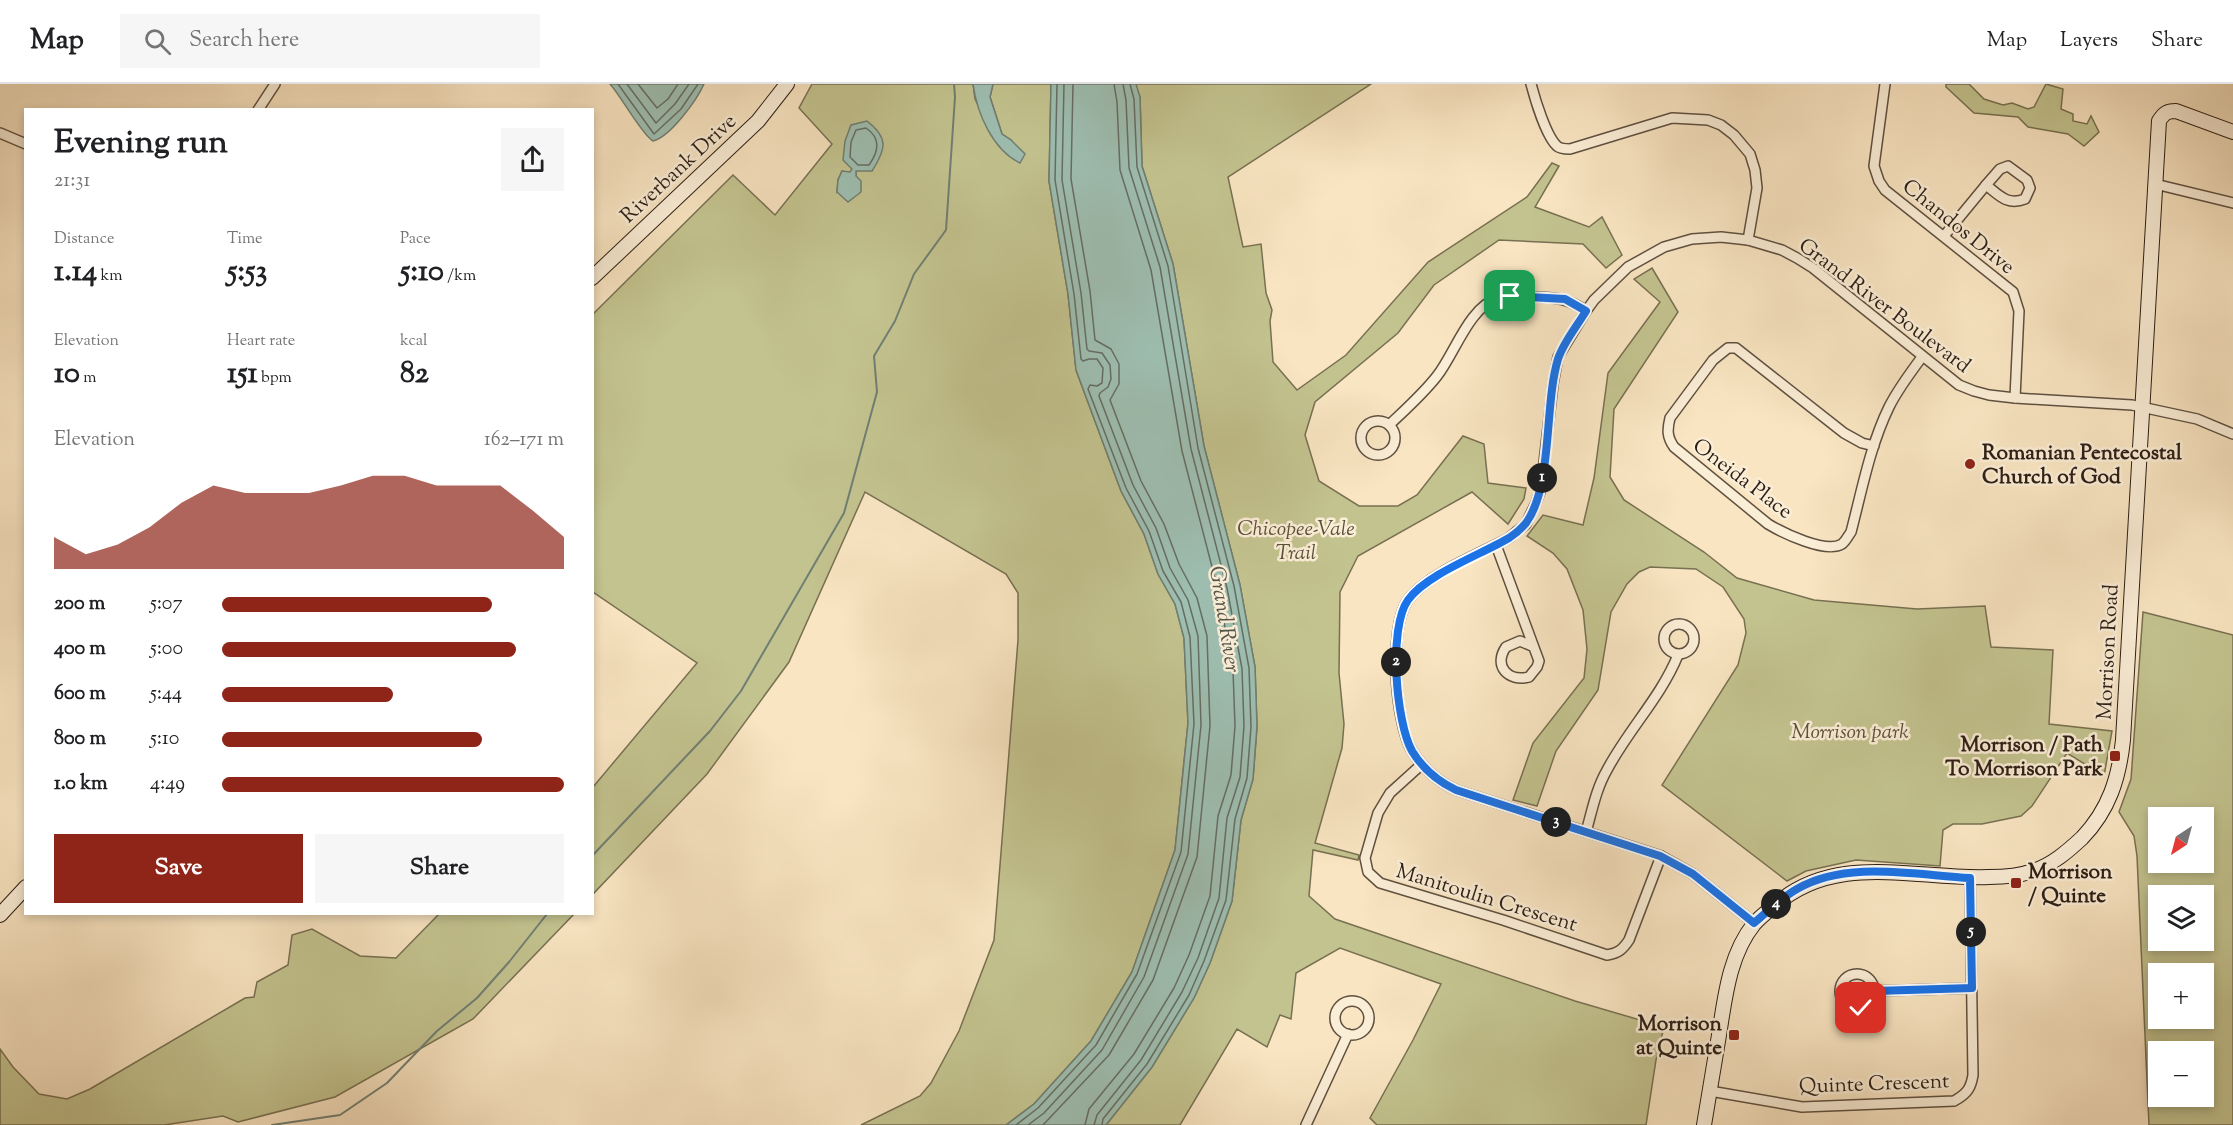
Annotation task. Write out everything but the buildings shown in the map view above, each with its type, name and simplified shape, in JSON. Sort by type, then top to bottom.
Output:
[{"type":"street","points":[[259,108],[275,84]]},
{"type":"street","name":"Riverbank Drive","points":[[594,276],[758,121],[787,84]]},
{"type":"street","points":[[1531,84],[1548,132],[1556,146],[1563,149],[1570,149],[1672,117],[1708,120],[1721,125],[1734,135],[1750,154],[1755,170],[1757,189],[1748,240]]},
{"type":"street","name":"Chandos Drive","points":[[1885,84],[1874,166],[1876,174],[1885,190],[2005,284],[2017,301],[2019,311],[2015,398]]},
{"type":"street","name":"Morrison Road","points":[[1704,1125],[1729,975],[1742,942],[1754,923],[1783,898],[1799,888],[1833,875],[1866,872],[1970,878],[2019,875],[2049,864],[2088,831],[2113,791],[2120,766],[2123,740],[2159,121],[2163,114],[2176,111],[2233,132]]},
{"type":"street","points":[[0,133],[24,143]]},
{"type":"street","points":[[1944,236],[1986,185],[2000,169],[2008,166],[2027,180],[2030,188],[2025,199],[2016,203],[2008,201],[1986,185]]},
{"type":"street","points":[[2155,184],[2233,203]]},
{"type":"street","name":"Grand River Boulevard","points":[[1754,923],[1693,874],[1660,856],[1456,790],[1439,782],[1421,765],[1411,749],[1404,730],[1395,647],[1400,615],[1408,599],[1426,582],[1497,545],[1520,530],[1531,516],[1540,489],[1558,357],[1594,300],[1619,274],[1645,256],[1677,242],[1721,237],[1748,240],[1782,250],[1813,268],[1959,385],[1989,395],[2015,398],[2142,406],[2198,419],[2233,434]]},
{"type":"street","points":[[1389,426],[1436,377],[1450,358],[1468,324],[1487,303],[1510,296],[1558,298],[1573,302],[1586,311]]},
{"type":"street","name":"Oneida Place","points":[[1874,446],[1862,443],[1844,433],[1736,348],[1728,348],[1713,360],[1670,418],[1667,429],[1668,438],[1674,447],[1768,524],[1782,533],[1825,546],[1842,544],[1851,532],[1874,446],[1893,400],[1922,357]]},
{"type":"street","points":[[1497,545],[1539,661],[1529,677],[1514,678],[1506,673],[1502,668],[1501,658],[1506,647],[1520,641],[1532,646]]},
{"type":"street","points":[[1586,832],[1598,787],[1607,768],[1670,676],[1678,655]]},
{"type":"street","name":"Manitoulin Crescent","points":[[1421,765],[1390,793],[1378,813],[1365,858],[1368,872],[1380,883],[1608,955],[1624,948],[1629,940],[1660,856]]},
{"type":"street","name":"Quinte Crescent","points":[[1710,1091],[1802,1107],[1954,1101],[1965,1095],[1971,1086],[1973,1075],[1970,878]]},
{"type":"street","points":[[0,915],[24,889]]},
{"type":"street","points":[[1875,991],[1972,988]]},
{"type":"street","points":[[1305,1125],[1348,1034]]},
{"type":"green space","points":[[812,84],[973,84],[975,99],[999,146],[1011,140],[1002,134],[990,97],[993,84],[1051,84],[1049,181],[1068,294],[1076,370],[1121,491],[1144,534],[1158,574],[1175,604],[1184,638],[1188,723],[1175,850],[1132,972],[1091,1041],[1034,1104],[1006,1125],[861,1125],[920,1096],[931,1083],[959,1031],[994,940],[1018,640],[1018,593],[1006,574],[865,492],[789,662],[707,774],[594,893],[594,786],[697,663],[594,593],[594,313],[733,175],[775,215],[832,144],[799,108]],"holes":[[[852,168],[856,171],[856,176],[837,192],[838,180],[842,171],[851,173]]]},
{"type":"green space","name":"Chicopee-Vale Trail","points":[[1135,84],[1371,84],[1228,177],[1243,247],[1261,244],[1266,293],[1272,310],[1270,321],[1273,362],[1297,390],[1346,355],[1428,262],[1527,197],[1552,163],[1559,166],[1535,207],[1589,227],[1602,217],[1622,255],[1606,268],[1583,244],[1499,240],[1434,285],[1398,333],[1315,402],[1305,435],[1319,481],[1359,506],[1398,506],[1417,495],[1463,436],[1484,444],[1488,483],[1526,488],[1524,499],[1508,524],[1472,492],[1358,556],[1340,592],[1339,673],[1344,724],[1342,748],[1315,843],[1359,855],[1358,860],[1313,850],[1309,896],[1335,919],[1575,1001],[1664,1027],[1656,1060],[1646,1125],[1377,1125],[1370,1118],[1441,984],[1340,948],[1296,973],[1291,1019],[1280,1015],[1267,1047],[1237,1029],[1180,1125],[1106,1125],[1152,1067],[1194,998],[1210,963],[1232,901],[1241,820],[1253,779],[1257,727],[1255,667],[1240,585],[1204,446],[1173,264],[1142,166],[1140,97]]},
{"type":"green space","points":[[1946,84],[1969,84],[1984,99],[2003,105],[2012,103],[2028,109],[2034,107],[2046,84],[2063,89],[2061,109],[2073,114],[2073,121],[2087,124],[2091,116],[2099,132],[2084,146],[2068,134],[2028,127],[2018,117],[1974,113],[1946,87]]},
{"type":"green space","name":"Morrison park","points":[[1652,268],[1678,312],[1614,409],[1610,477],[1624,500],[1704,552],[1737,578],[1814,600],[1917,609],[1985,606],[1991,647],[2053,650],[2049,724],[2112,731],[2104,776],[2067,753],[2032,806],[2021,816],[1982,824],[1953,824],[1943,830],[1940,866],[1856,860],[1806,871],[1787,881],[1662,785],[1738,665],[1746,633],[1744,619],[1723,587],[1696,569],[1650,567],[1639,572],[1627,584],[1611,612],[1598,690],[1556,751],[1537,806],[1513,800],[1533,743],[1584,678],[1587,649],[1583,610],[1567,569],[1553,553],[1527,536],[1543,515],[1583,525],[1594,478],[1608,373],[1660,302],[1634,279]]},
{"type":"green space","points":[[2143,612],[2233,635],[2233,1125],[2149,1125],[2148,1107],[2214,1107],[2214,1041],[2148,1041],[2148,1103],[2137,856],[2134,836],[2119,812],[2131,779]]},
{"type":"green space","points":[[438,915],[573,915],[473,1019],[335,1097],[238,1122],[223,1116],[164,1125],[0,1125],[0,1049],[13,1067],[39,1094],[67,1099],[90,1089],[245,998],[254,997],[257,982],[288,965],[292,935],[312,929],[360,956],[396,958]]},
{"type":"water","points":[[610,84],[704,84],[675,125],[653,141],[643,131]]},
{"type":"water","points":[[973,84],[993,84],[990,97],[1002,134],[1025,154],[1020,163],[1002,149],[988,130],[978,107]]},
{"type":"water","name":"Grand River","points":[[1051,84],[1136,84],[1140,97],[1142,166],[1173,264],[1204,446],[1240,585],[1255,667],[1257,726],[1253,779],[1241,820],[1232,901],[1210,963],[1194,998],[1152,1067],[1106,1125],[1006,1125],[1034,1104],[1091,1041],[1132,972],[1175,850],[1188,723],[1184,638],[1175,604],[1158,574],[1144,534],[1121,491],[1076,370],[1068,294],[1049,181]]},
{"type":"water","points":[[867,121],[882,138],[882,150],[872,171],[856,171],[856,176],[861,181],[861,192],[848,202],[837,192],[838,180],[842,171],[850,172],[852,169],[843,160],[845,141],[851,125]]},
{"type":"waterway","points":[[594,854],[710,731],[741,691],[844,513],[877,392],[874,356],[895,321],[914,274],[946,230],[954,84]]},
{"type":"waterway","points":[[272,1125],[340,1115],[387,1083],[437,1031],[477,998],[546,915]]},
{"type":"place","name":"Romanian Pentecostal Church of God","points":[[1970,464]]},
{"type":"place","name":"Morrison / Path To Morrison Park","points":[[2115,756]]},
{"type":"place","name":"Morrison / Quinte","points":[[2016,883]]},
{"type":"place","name":"Morrison at Quinte","points":[[1734,1035]]},
{"type":"route","points":[[1510,296],[1565,299],[1586,311],[1558,357],[1540,489],[1531,516],[1526,524],[1509,538],[1426,582],[1408,599],[1400,615],[1395,647],[1398,685],[1404,730],[1411,749],[1421,765],[1439,782],[1456,790],[1644,850],[1680,865],[1754,923],[1783,898],[1799,888],[1833,875],[1866,872],[1970,878],[1972,988],[1875,991],[1872,1001],[1861,1008]]}]
